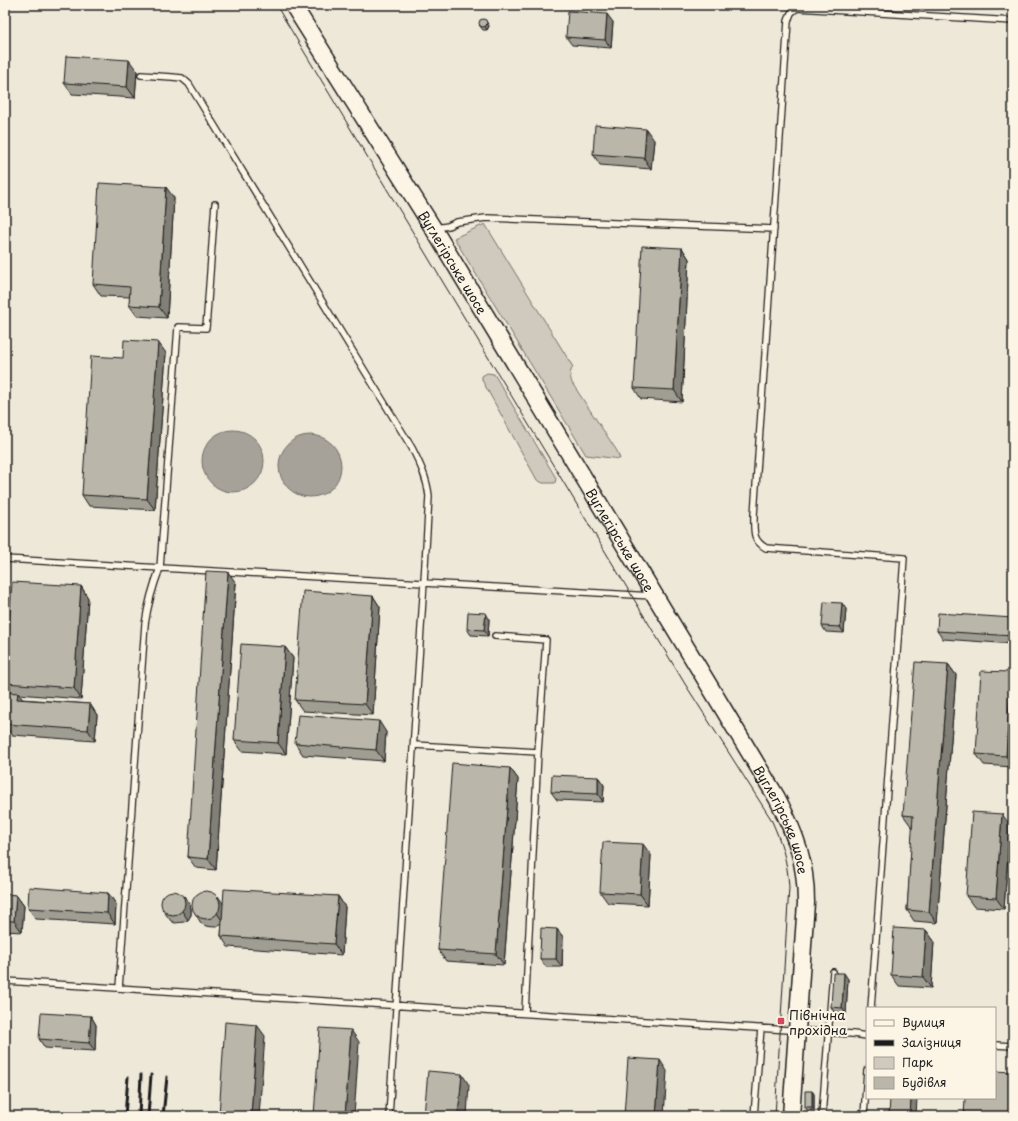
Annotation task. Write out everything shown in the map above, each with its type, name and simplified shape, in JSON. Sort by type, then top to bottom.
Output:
[{"type":"street","name":"Вуглегірське шосе","points":[[293,5],[434,228],[778,798],[794,832],[804,869],[806,903],[791,1116]]},
{"type":"lane","points":[[871,1007],[904,558],[766,548],[759,544],[755,538],[754,515],[788,21],[791,13],[797,8],[801,8],[1013,21]]},
{"type":"lane","points":[[141,75],[182,78],[190,84],[412,448],[425,475],[429,496],[389,1116]]},
{"type":"lane","points":[[119,988],[145,624],[148,604],[160,568],[178,327],[206,328],[215,204]]},
{"type":"lane","points":[[434,228],[448,226],[457,222],[486,218],[774,230]]},
{"type":"lane","points":[[5,559],[656,596]]},
{"type":"lane","points":[[495,636],[546,640],[538,752],[525,1013]]},
{"type":"lane","points":[[414,745],[538,752]]},
{"type":"lane","points":[[822,1116],[833,972]]},
{"type":"lane","points":[[5,981],[866,1036]]},
{"type":"lane","points":[[754,1116],[761,1028]]},
{"type":"lane","points":[[996,1045],[1013,1046]]},
{"type":"lane","points":[[864,1116],[866,1085]]},
{"type":"green space","points":[[485,224],[573,367],[570,375],[572,383],[617,451],[620,459],[586,455],[454,238]]},
{"type":"green space","points":[[487,373],[494,374],[556,478],[555,483],[543,483],[537,480],[482,380],[482,376]]},
{"type":"shaded area","points":[[227,430],[239,430],[255,439],[262,449],[264,461],[262,473],[255,483],[239,492],[227,492],[216,487],[207,478],[202,467],[202,455],[207,444],[216,435]]},
{"type":"shaded area","points":[[304,435],[316,435],[332,444],[339,454],[341,466],[339,478],[332,488],[316,497],[304,497],[293,492],[284,483],[279,472],[279,460],[284,449],[293,440]]},
{"type":"building","points":[[568,11],[607,14],[605,40],[566,37]]},
{"type":"building","points":[[483,19],[486,20],[486,26],[483,27],[480,26],[479,23],[480,20]]},
{"type":"building","points":[[66,56],[129,60],[127,87],[64,83]]},
{"type":"building","points":[[595,125],[646,129],[644,158],[593,154]]},
{"type":"building","points":[[99,183],[166,187],[159,307],[129,305],[130,287],[93,284]]},
{"type":"building","points":[[642,246],[682,248],[674,390],[634,388]]},
{"type":"building","points":[[124,340],[158,342],[147,499],[82,495],[91,356],[123,358]]},
{"type":"building","points":[[206,571],[228,572],[208,859],[188,857]]},
{"type":"building","points":[[12,582],[81,586],[74,688],[5,683]]},
{"type":"building","points":[[303,591],[373,596],[365,704],[295,700]]},
{"type":"building","points":[[824,602],[842,603],[840,627],[822,626]]},
{"type":"building","points":[[468,612],[486,613],[484,630],[467,629]]},
{"type":"building","points":[[938,613],[1013,618],[1013,636],[937,631]]},
{"type":"building","points":[[241,644],[285,647],[278,743],[234,740]]},
{"type":"building","points":[[915,662],[948,664],[929,912],[907,910],[913,816],[903,815]]},
{"type":"building","points":[[981,671],[1011,672],[1006,756],[976,754]]},
{"type":"building","points":[[7,692],[18,693],[17,699],[90,704],[88,730],[5,724]]},
{"type":"building","points":[[298,715],[379,721],[376,750],[295,743]]},
{"type":"building","points":[[452,763],[510,768],[496,954],[438,950]]},
{"type":"building","points":[[552,775],[598,777],[598,794],[551,792]]},
{"type":"building","points":[[972,812],[1002,814],[996,898],[966,896]]},
{"type":"building","points":[[603,842],[643,844],[640,894],[600,892]]},
{"type":"building","points":[[29,887],[108,893],[107,913],[28,908]]},
{"type":"building","points":[[224,889],[338,896],[334,944],[221,936]]},
{"type":"building","points":[[173,891],[182,894],[185,903],[182,912],[173,915],[164,912],[161,903],[164,894]]},
{"type":"building","points":[[206,891],[216,895],[220,905],[216,915],[206,919],[196,915],[192,905],[196,895]]},
{"type":"building","points":[[5,894],[16,895],[14,921],[5,921]]},
{"type":"building","points":[[541,928],[557,929],[556,959],[540,959]]},
{"type":"building","points":[[894,928],[926,930],[923,977],[891,975]]},
{"type":"building","points":[[833,973],[844,973],[842,1008],[831,1007]]},
{"type":"building","points":[[41,1013],[91,1016],[89,1043],[39,1039]]},
{"type":"building","points":[[225,1022],[257,1025],[251,1116],[219,1116]]},
{"type":"building","points":[[320,1028],[351,1030],[345,1116],[314,1116]]},
{"type":"building","points":[[628,1058],[660,1060],[656,1116],[624,1116]]},
{"type":"building","points":[[428,1071],[462,1074],[458,1116],[424,1116]]},
{"type":"building","points":[[996,1071],[1013,1072],[1013,1116],[964,1116],[965,1099],[996,1099]]},
{"type":"building","points":[[805,1091],[812,1091],[812,1107],[805,1107]]},
{"type":"building","points":[[890,1099],[911,1099],[910,1116],[889,1116]]},
{"type":"tram line","points":[[276,5],[685,684],[771,819],[783,852],[787,868],[789,887],[775,1116]]},
{"type":"tram line","points":[[775,816],[787,843]]},
{"type":"railway","points":[[139,1116],[141,1075]]},
{"type":"railway","points":[[148,1116],[151,1075]]},
{"type":"railway","points":[[125,1116],[128,1077]]},
{"type":"railway","points":[[163,1116],[167,1077]]},
{"type":"place","name":"Північна прохідна","points":[[781,1021]]}]
